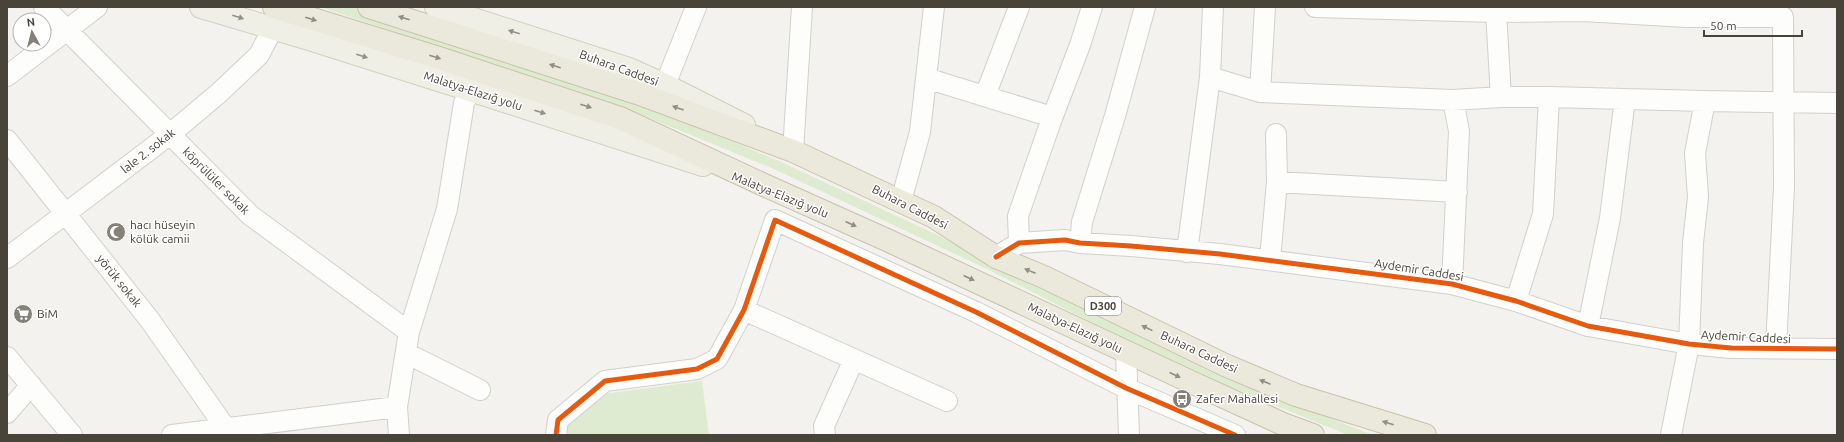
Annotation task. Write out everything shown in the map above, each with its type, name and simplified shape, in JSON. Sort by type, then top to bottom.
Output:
[{"type":"highway","points":[[370,7],[618,87],[793,151]]},
{"type":"highway","points":[[274,18],[592,108],[645,129],[764,185]]},
{"type":"highway","name":"Buhara Caddesi","points":[[793,151],[934,217],[996,257],[1044,277],[1226,365],[1296,395],[1425,435]]},
{"type":"highway","name":"Malatya-Elazığ yolu","points":[[764,185],[887,240],[1126,352],[1281,429],[1314,435]]},
{"type":"main road","name":"Malatya-Elazığ yolu","points":[[201,7],[274,18],[470,90],[764,185]]},
{"type":"main road","name":"Buhara Caddesi","points":[[436,7],[477,13],[629,69],[665,85],[793,151]]},
{"type":"street","name":"köprülüler sokak","points":[[44,7],[169,135],[250,215],[409,332]]},
{"type":"street","points":[[7,76],[97,7]]},
{"type":"street","points":[[665,85],[696,7]]},
{"type":"street","points":[[793,151],[802,7]]},
{"type":"street","points":[[901,201],[920,132],[934,7]]},
{"type":"street","points":[[985,96],[1019,7]]},
{"type":"street","points":[[1019,243],[1018,216],[1052,117],[1080,45],[1092,7]]},
{"type":"street","points":[[1080,243],[1082,222],[1115,116],[1145,7]]},
{"type":"street","points":[[1187,252],[1210,77],[1213,7]]},
{"type":"street","points":[[1260,92],[1265,7]]},
{"type":"street","points":[[1315,7],[1474,9],[1496,12],[1584,9],[1686,17],[1783,12],[1782,102],[1784,188],[1776,348]]},
{"type":"street","points":[[1496,12],[1501,97]]},
{"type":"street","name":"lale 2. sokak","points":[[7,258],[66,215],[219,94],[259,55],[274,18]]},
{"type":"street","points":[[1210,77],[1260,92],[1453,100],[1501,97],[1549,97],[1837,103]]},
{"type":"street","points":[[926,78],[1052,117]]},
{"type":"street","points":[[399,435],[398,407],[409,332],[447,209],[464,103],[470,90]]},
{"type":"street","points":[[1516,301],[1543,214],[1549,97]]},
{"type":"street","points":[[1588,326],[1610,218],[1625,99]]},
{"type":"street","points":[[1452,284],[1459,131],[1453,100]]},
{"type":"street","points":[[1671,435],[1689,344],[1693,243],[1698,197],[1694,153],[1705,101]]},
{"type":"street","points":[[1270,260],[1277,182],[1276,134]]},
{"type":"street","name":"yörük sokak","points":[[7,140],[149,319],[226,427]]},
{"type":"street","points":[[1277,182],[1457,192]]},
{"type":"street","points":[[556,435],[558,420],[605,381],[697,369],[716,359],[744,310],[776,220],[976,312],[1126,388],[1235,435]]},
{"type":"street","name":"Aydemir Caddesi","points":[[996,257],[1019,243],[1066,240],[1080,243],[1132,246],[1270,260],[1452,284],[1516,301],[1588,326],[1689,344],[1731,348],[1807,350],[1837,348]]},
{"type":"street","points":[[744,310],[947,401]]},
{"type":"street","points":[[1126,352],[1128,435]]},
{"type":"street","points":[[406,353],[480,390]]},
{"type":"street","points":[[7,357],[72,435]]},
{"type":"street","points":[[825,435],[824,426],[854,359]]},
{"type":"street","points":[[7,413],[31,385]]},
{"type":"street","points":[[172,435],[226,427],[398,407]]},
{"type":"green space","points":[[320,7],[352,7],[641,103],[779,161],[993,261],[1263,392],[1373,435],[1348,435],[1176,365],[987,269],[774,169],[635,112]]},
{"type":"green space","points":[[702,381],[709,435],[566,435],[565,425],[604,394]]},
{"type":"cycle path","points":[[556,435],[558,420],[605,381],[697,369],[717,359],[744,310],[775,220],[976,312],[1126,388],[1235,435]]},
{"type":"cycle path","points":[[996,257],[1019,243],[1065,240],[1080,243],[1220,254],[1452,284],[1516,301],[1588,326],[1689,344],[1731,348],[1837,349]]},
{"type":"place","name":"hacı hüseyin kölük camii","points":[[116,232]]},
{"type":"place","name":"BiM","points":[[23,314]]},
{"type":"place","name":"Zafer Mahallesi","points":[[1182,399]]}]
